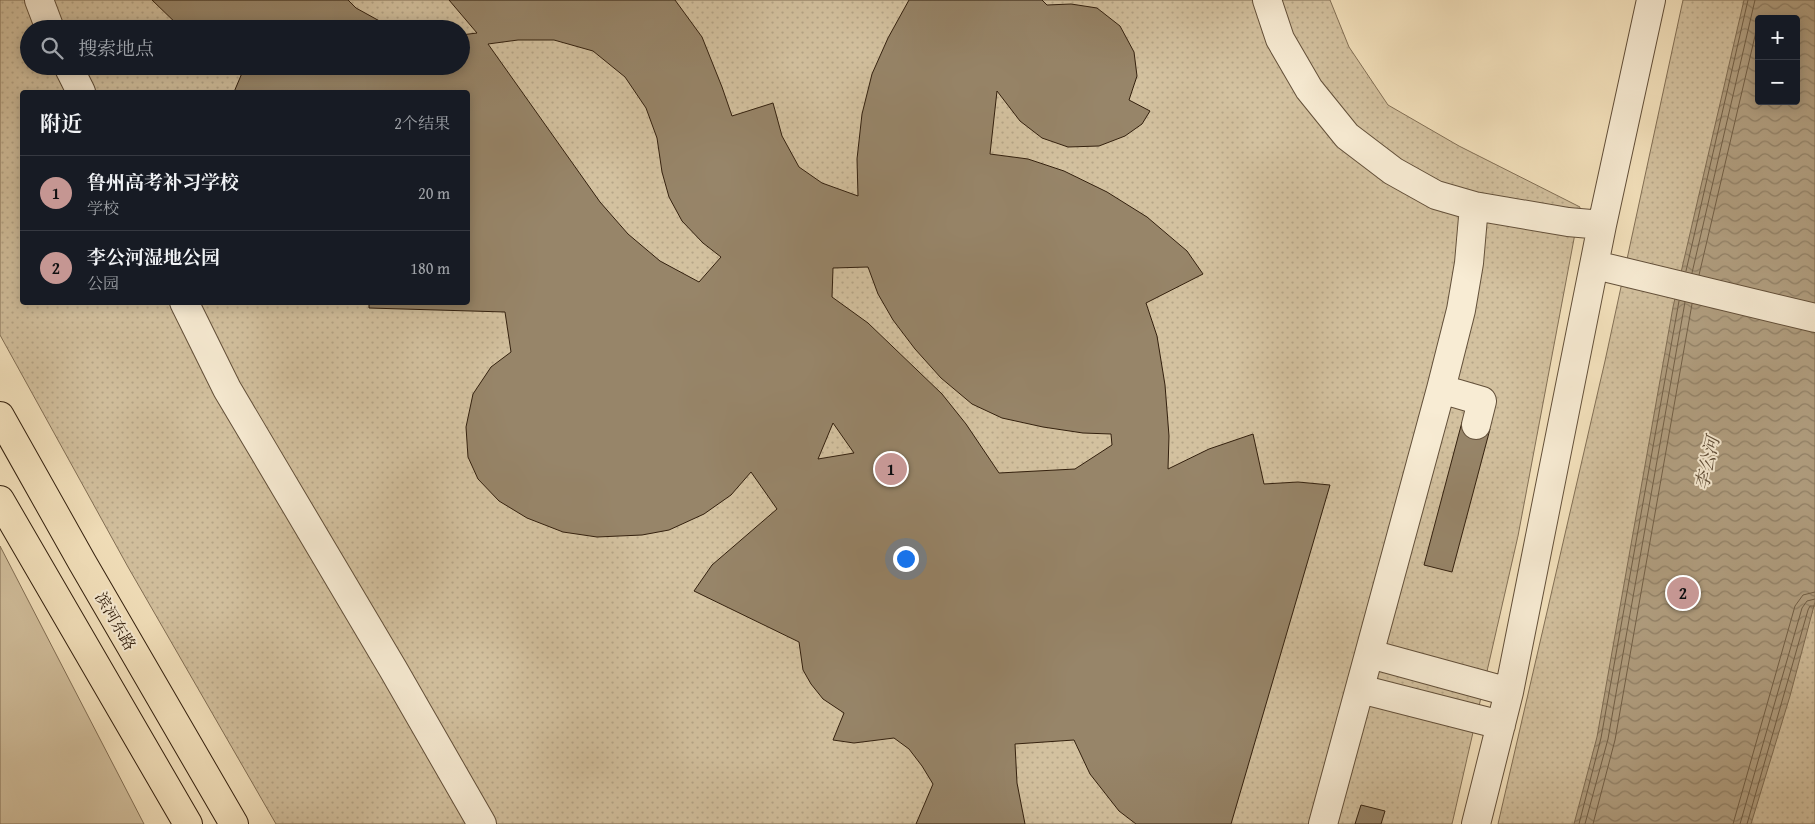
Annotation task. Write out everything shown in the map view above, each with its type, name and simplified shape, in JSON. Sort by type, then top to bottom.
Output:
[{"type":"main road","name":"滨河东路","points":[[0,416],[82,562],[234,824]]},
{"type":"main road","points":[[0,500],[188,824]]},
{"type":"street","points":[[39,0],[47,20]]},
{"type":"street","points":[[1267,0],[1280,39],[1309,89],[1347,136],[1393,171],[1436,195],[1474,206],[1568,222],[1602,225]]},
{"type":"street","points":[[1476,824],[1509,692],[1602,225],[1651,0]]},
{"type":"street","points":[[72,75],[80,90]]},
{"type":"street","points":[[1323,824],[1441,389],[1470,263],[1474,206]]},
{"type":"street","points":[[1595,265],[1815,318]]},
{"type":"street","points":[[185,305],[227,389],[393,669],[482,824]]},
{"type":"street","points":[[1441,389],[1482,401],[1476,425]]},
{"type":"street","points":[[1370,654],[1509,692]]},
{"type":"street","points":[[1360,689],[1501,725]]},
{"type":"shaded area","points":[[0,0],[1330,0],[1349,47],[1388,105],[1459,146],[1580,207],[1518,536],[1452,824],[276,824],[128,567],[0,335]]},
{"type":"shaded area","points":[[1683,0],[1815,0],[1815,824],[1498,824],[1605,361]]},
{"type":"shaded area","points":[[0,546],[144,824],[0,824]]},
{"type":"water","name":"李公河","points":[[1744,0],[1815,0],[1815,602],[1790,696],[1751,824],[1574,824],[1597,737],[1673,307]]},
{"type":"building","points":[[152,0],[348,0],[356,8],[378,20],[173,20]]},
{"type":"building","points":[[449,0],[675,0],[702,37],[732,116],[773,103],[782,136],[799,167],[822,183],[858,196],[857,159],[862,114],[872,74],[888,38],[909,0],[1042,0],[1047,5],[1071,4],[1097,8],[1120,26],[1134,52],[1137,76],[1129,100],[1150,111],[1142,124],[1125,136],[1099,146],[1068,147],[1042,138],[1020,121],[997,91],[990,154],[1028,159],[1064,171],[1107,192],[1147,217],[1187,251],[1203,274],[1146,303],[1157,336],[1165,385],[1169,436],[1168,469],[1209,449],[1253,434],[1264,484],[1298,482],[1330,485],[1231,824],[1136,824],[1119,811],[1090,774],[1074,740],[1015,744],[1017,783],[1025,824],[916,824],[933,784],[909,749],[894,738],[854,743],[833,740],[844,713],[823,699],[811,684],[803,670],[799,642],[694,591],[712,565],[777,509],[751,472],[731,495],[704,514],[669,530],[642,535],[597,537],[563,532],[527,518],[499,501],[478,479],[468,457],[466,427],[473,394],[491,367],[511,352],[505,312],[369,308],[369,305],[470,305],[470,90],[235,90],[241,75],[470,75],[470,34],[477,33],[470,25],[470,20],[466,20]],"holes":[[[518,40],[554,40],[593,51],[625,77],[646,108],[657,138],[662,172],[669,197],[682,221],[703,243],[721,257],[699,282],[660,261],[628,234],[600,202],[488,44]],[[868,267],[878,294],[893,320],[915,349],[941,378],[972,404],[1002,418],[1043,427],[1083,433],[1111,434],[1112,445],[1075,469],[999,473],[966,424],[942,394],[868,323],[832,297],[833,268]],[[833,423],[854,453],[818,459]]]},
{"type":"building","points":[[1462,422],[1490,429],[1452,572],[1424,565]]},
{"type":"building","points":[[1361,805],[1385,811],[1381,824],[1355,824]]},
{"type":"place","name":"鲁州高考补习学校","points":[[891,469]]},
{"type":"place","name":"李公河湿地公园","points":[[1683,593]]}]
